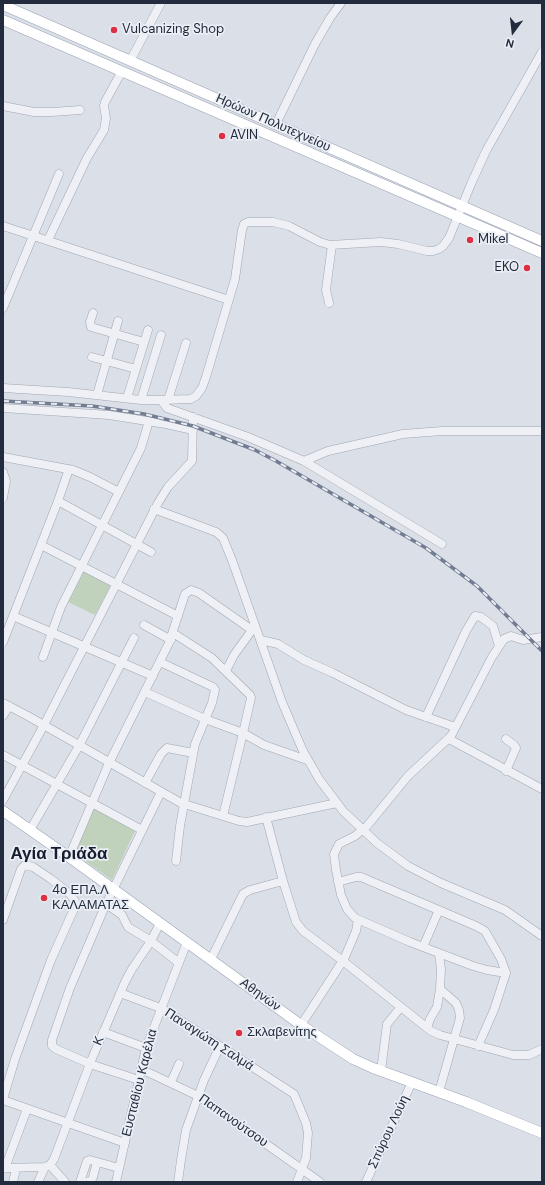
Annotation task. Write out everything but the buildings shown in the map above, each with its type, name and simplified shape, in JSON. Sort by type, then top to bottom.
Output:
[{"type":"main road","name":"Ηρώων Πολυτεχνείου","points":[[3,5],[542,241]]},
{"type":"main road","name":"Ηρώων Πολυτεχνείου","points":[[3,20],[542,253]]},
{"type":"main road","name":"Αθηνών","points":[[3,812],[114,889],[301,1025],[353,1059],[542,1133]]},
{"type":"street","points":[[130,60],[161,3]]},
{"type":"street","points":[[276,124],[315,44],[330,18],[341,3]]},
{"type":"street","points":[[3,388],[141,400],[164,400],[191,398],[196,396],[202,388],[229,300],[235,279],[242,230],[244,224],[248,222],[273,222],[289,226],[320,242],[332,245],[381,242],[398,244],[422,250],[433,251],[439,249],[447,242],[486,151],[542,52]]},
{"type":"street","points":[[48,240],[87,158],[104,130],[106,118],[104,106],[105,102],[122,71]]},
{"type":"street","points":[[3,106],[34,112],[80,110]]},
{"type":"street","points":[[3,308],[5,294],[33,236],[59,174]]},
{"type":"street","points":[[3,226],[229,300]]},
{"type":"street","points":[[329,303],[326,290],[332,245]]},
{"type":"street","points":[[93,313],[90,322],[91,327],[144,342]]},
{"type":"street","points":[[97,395],[118,321]]},
{"type":"street","points":[[127,398],[148,330]]},
{"type":"street","points":[[141,400],[162,335]]},
{"type":"street","points":[[186,343],[164,400],[167,408],[260,441],[304,461],[442,544]]},
{"type":"street","points":[[92,357],[136,369]]},
{"type":"street","points":[[3,408],[102,414],[149,421],[193,430]]},
{"type":"street","points":[[3,800],[85,646],[154,509],[168,487],[192,461],[193,417]]},
{"type":"street","points":[[43,656],[61,607],[141,448],[149,421]]},
{"type":"street","points":[[304,461],[328,451],[403,434],[448,431],[542,431]]},
{"type":"street","points":[[3,457],[69,469],[90,477],[119,492]]},
{"type":"street","points":[[3,642],[69,469]]},
{"type":"street","points":[[3,472],[3,498]]},
{"type":"street","points":[[58,501],[151,552]]},
{"type":"street","points":[[154,509],[211,530],[222,536],[227,544],[254,629],[261,640],[286,713],[307,760],[323,786],[337,803],[363,830],[386,850],[408,866],[441,883],[505,910],[542,936]]},
{"type":"street","points":[[41,545],[178,616]]},
{"type":"street","points":[[68,857],[109,763],[172,637],[185,594],[188,591],[195,591],[254,629]]},
{"type":"street","points":[[13,616],[153,676]]},
{"type":"street","points":[[426,717],[466,631],[475,616],[481,617],[493,626],[499,646]]},
{"type":"street","points":[[144,625],[172,637],[212,658],[250,695],[251,698],[223,816]]},
{"type":"street","points":[[226,671],[232,657],[254,629]]},
{"type":"street","points":[[506,973],[480,968],[439,954],[358,920],[352,915],[345,905],[340,892],[334,856],[336,848],[340,843],[363,830],[408,776],[449,739],[504,638],[512,636],[523,640],[542,637]]},
{"type":"street","points":[[30,830],[80,746],[134,638]]},
{"type":"street","points":[[261,640],[278,644],[304,660],[395,705],[455,726]]},
{"type":"street","points":[[160,662],[214,688],[215,693],[196,740],[184,804],[176,861]]},
{"type":"street","points":[[145,692],[205,719],[243,733],[264,746],[307,760]]},
{"type":"street","points":[[3,716],[6,704],[184,804],[244,822],[337,803]]},
{"type":"street","points":[[449,739],[542,789]]},
{"type":"street","points":[[506,739],[516,748],[506,771]]},
{"type":"street","points":[[145,783],[166,748],[193,753]]},
{"type":"street","points":[[3,755],[142,830]]},
{"type":"street","points":[[139,1080],[90,1064],[56,1049],[52,1046],[52,1040],[70,988],[106,904],[161,792]]},
{"type":"street","points":[[266,818],[297,926],[427,1028],[436,1033],[517,1056],[529,1055],[542,1049]]},
{"type":"street","points":[[3,920],[21,869],[25,865],[33,867],[51,879],[70,894],[75,901],[74,909],[51,960],[15,1060],[3,1100],[125,1143]]},
{"type":"street","points":[[338,882],[361,877],[483,929],[495,946],[506,973],[494,1010],[478,1046]]},
{"type":"street","points":[[211,959],[243,894],[250,890],[283,881]]},
{"type":"street","points":[[118,912],[127,899]]},
{"type":"street","points":[[106,904],[124,918],[128,927],[150,941],[178,963]]},
{"type":"street","points":[[422,947],[439,910]]},
{"type":"street","points":[[301,1025],[343,961],[355,934],[358,920]]},
{"type":"street","name":"Κ","points":[[38,1182],[54,1159],[90,1064],[120,993],[132,968],[160,923]]},
{"type":"street","name":"Ευσταθίου Καρέλια","points":[[116,1182],[146,1048],[187,942]]},
{"type":"street","points":[[427,1028],[437,1007],[440,989],[441,969],[439,954]]},
{"type":"street","points":[[439,1092],[460,1022],[459,1010],[451,998],[440,989]]},
{"type":"street","name":"Παναγιώτη Σαλμά","points":[[120,993],[161,1008],[294,1094],[306,1123],[308,1133],[306,1153],[302,1169]]},
{"type":"street","points":[[381,1071],[387,1024],[401,1007]]},
{"type":"street","points":[[103,1032],[146,1048]]},
{"type":"street","points":[[178,1182],[180,1160],[186,1130],[198,1096],[220,1046]]},
{"type":"street","points":[[171,1082],[179,1064]]},
{"type":"street","name":"Παπανούτσου","points":[[142,1068],[198,1096],[320,1182]]},
{"type":"street","name":"Σπύρου Λούη","points":[[366,1182],[412,1082]]},
{"type":"street","points":[[27,1109],[4,1168],[16,1169],[48,1166],[65,1182]]},
{"type":"street","points":[[84,1182],[87,1161],[119,1168]]},
{"type":"street","points":[[13,1182],[16,1169]]},
{"type":"street","points":[[297,1182],[302,1169]]},
{"type":"green space","points":[[84,571],[111,585],[95,615],[68,602]]},
{"type":"green space","points":[[93,808],[135,831],[112,880],[74,853]]},
{"type":"railway","points":[[3,401],[92,406],[144,414],[193,426],[255,450],[426,548],[477,586],[542,651]]},
{"type":"place","name":"Vulcanizing Shop","points":[[114,30]]},
{"type":"place","name":"AVIN","points":[[222,136]]},
{"type":"place","name":"Mikel","points":[[470,240]]},
{"type":"place","name":"EKO","points":[[527,268]]},
{"type":"place","name":"4ο ΕΠΑ.Λ ΚΑΛΑΜΑΤΑΣ","points":[[44,898]]},
{"type":"place","name":"Σκλαβενίτης","points":[[239,1033]]},
{"type":"district","name":"Αγία Τριάδα","points":[[59,855]]}]
